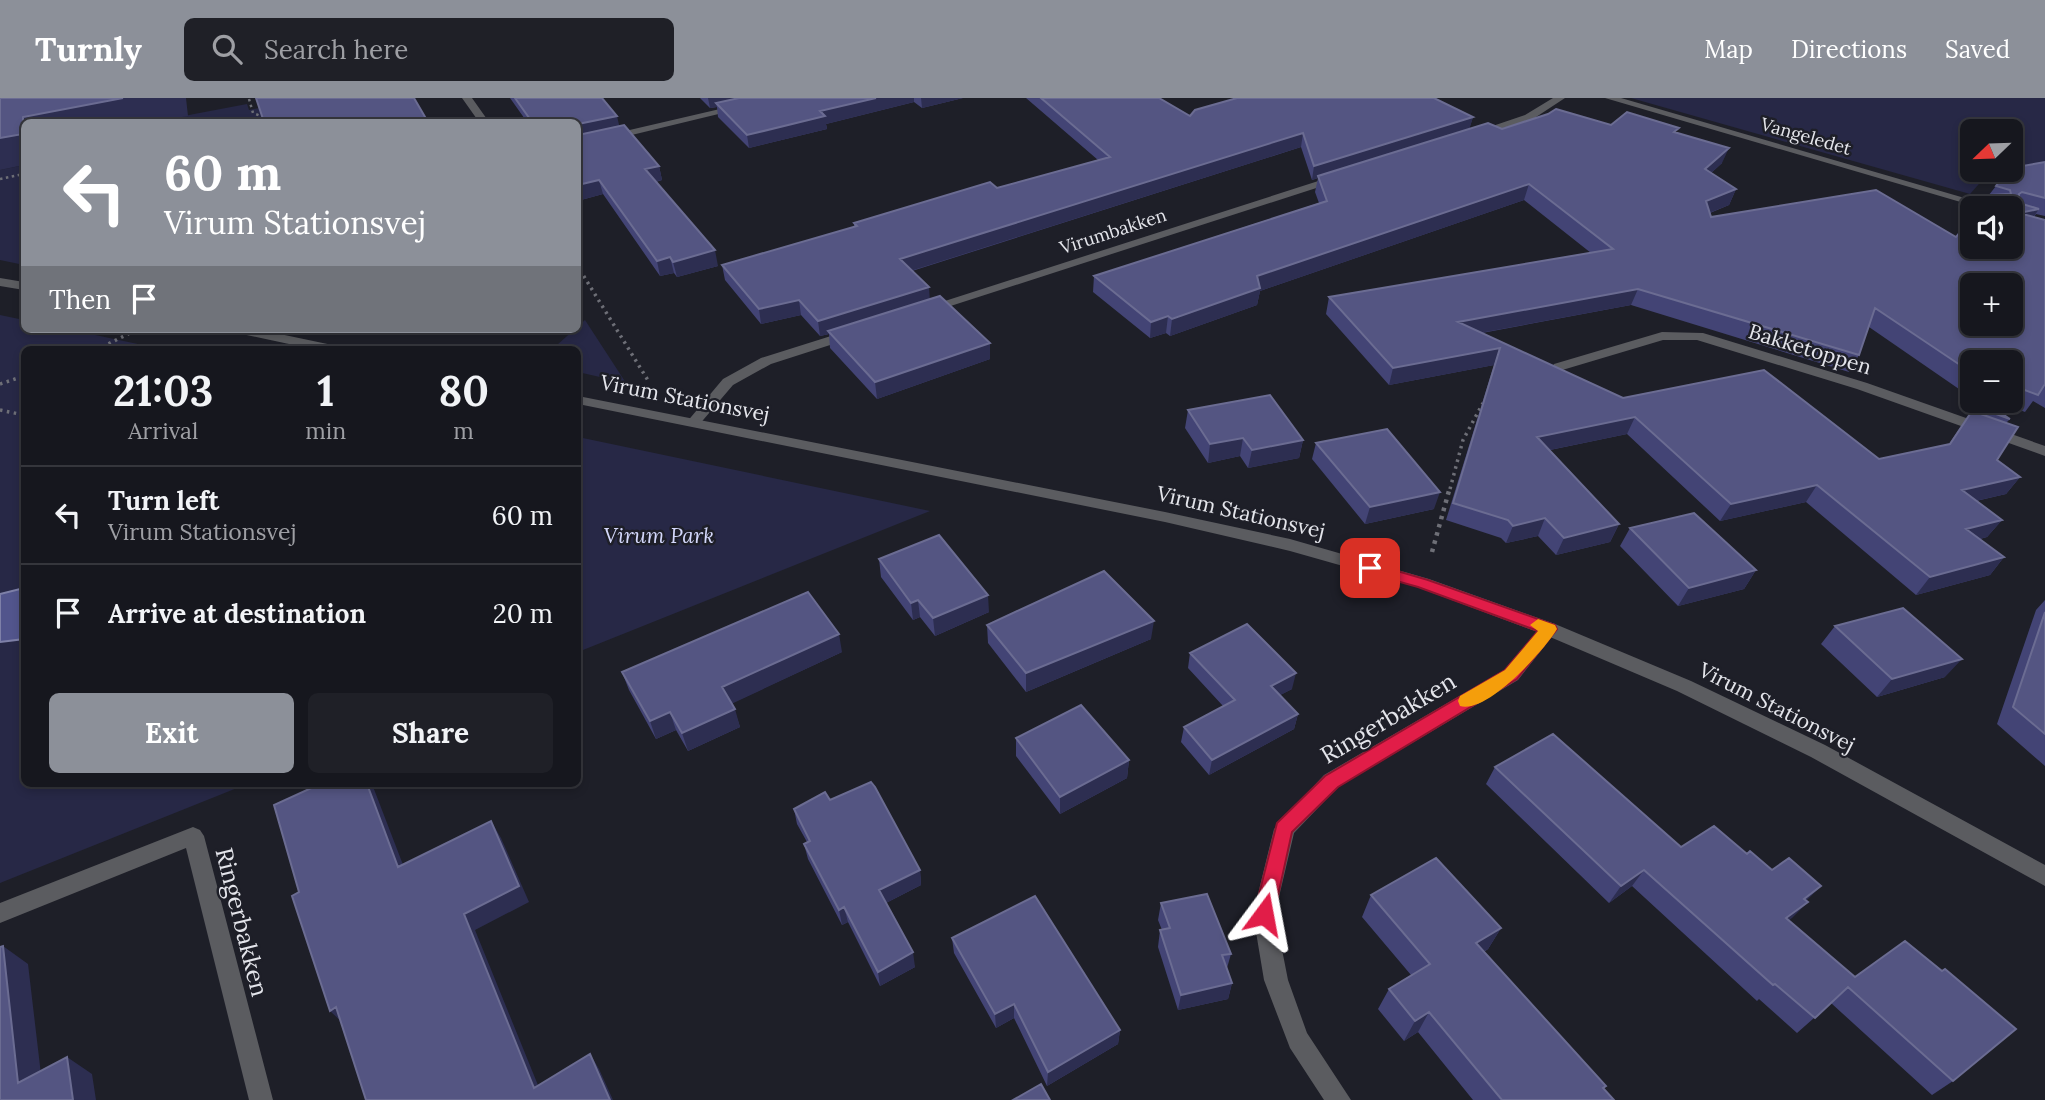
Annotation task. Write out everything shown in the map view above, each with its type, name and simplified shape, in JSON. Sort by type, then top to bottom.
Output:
[{"type":"street","points":[[467,98],[482,119]]},
{"type":"street","points":[[581,144],[780,98]]},
{"type":"street","points":[[1463,138],[1529,117],[1560,98]]},
{"type":"street","name":"Vangeledet","points":[[1610,98],[1960,199]]},
{"type":"street","name":"Virumbakken","points":[[911,315],[1345,176]]},
{"type":"street","points":[[0,282],[21,286]]},
{"type":"street","points":[[693,423],[727,382],[766,361],[858,331]]},
{"type":"street","points":[[256,333],[318,346]]},
{"type":"street","name":"Bakketoppen","points":[[1559,367],[1662,336],[1698,337],[1862,386],[2045,451]]},
{"type":"street","name":"Virum Stationsvej","points":[[581,401],[1165,517],[1290,545],[1423,583],[1549,629],[1684,686],[1818,751],[2045,876]]},
{"type":"street","name":"Ringerbakken","points":[[1339,1100],[1298,1040],[1276,981],[1264,914],[1284,829],[1331,781],[1511,675],[1549,629]]},
{"type":"street","name":"Ringerbakken","points":[[0,914],[193,836],[261,1100]]},
{"type":"path","points":[[249,99],[253,113],[274,119]]},
{"type":"path","points":[[0,179],[21,175]]},
{"type":"path","points":[[581,272],[652,387],[649,415]]},
{"type":"path","points":[[104,346],[130,333]]},
{"type":"path","points":[[0,384],[21,377]]},
{"type":"path","points":[[1423,583],[1463,440],[1484,401]]},
{"type":"path","points":[[0,410],[21,414]]},
{"type":"green space","points":[[1631,98],[2045,98],[2045,169],[2023,172],[2023,119],[1960,119],[1960,182],[1981,182],[1970,194]]},
{"type":"green space","points":[[294,101],[282,119],[168,119],[247,104],[249,110]]},
{"type":"green space","points":[[21,166],[21,264],[0,260],[0,170]]},
{"type":"green space","points":[[0,315],[21,319],[21,333],[86,333],[147,346],[21,346],[21,787],[240,787],[0,883]]},
{"type":"green space","points":[[585,320],[626,383],[581,373],[581,346],[553,346],[570,333],[581,333],[581,324]]},
{"type":"green space","name":"Virum Park","points":[[581,438],[930,511],[581,651]]},
{"type":"shaded area","points":[[21,589],[21,639],[0,642],[0,594]]},
{"type":"building","points":[[0,98],[123,98],[23,117],[21,134],[0,138]]},
{"type":"building","points":[[256,98],[414,98],[426,119],[263,119]]},
{"type":"building","points":[[515,98],[602,98],[617,116],[581,123],[581,119],[530,119]]},
{"type":"building","points":[[739,98],[876,98],[820,111],[825,116],[747,135],[716,103]]},
{"type":"building","points":[[1041,98],[1159,98],[1190,116],[1195,110],[1237,98],[1434,98],[1473,117],[1314,166],[1303,133],[900,259],[929,287],[818,321],[799,300],[759,309],[722,265],[857,226],[854,223],[990,182],[997,188],[1110,157]]},
{"type":"building","points":[[1556,109],[1611,125],[1627,112],[1679,128],[1674,132],[1729,148],[1705,169],[1736,189],[1706,201],[1711,217],[1876,190],[1956,237],[1960,232],[1960,259],[2023,259],[2023,214],[2045,220],[2045,384],[2038,395],[2023,389],[2023,350],[1960,350],[1960,365],[1875,308],[1859,355],[1638,289],[1458,322],[1623,398],[1764,370],[1879,459],[1950,444],[1971,413],[2018,427],[1997,460],[2020,477],[1962,490],[2002,520],[1966,529],[2004,557],[1930,577],[1817,485],[1731,504],[1635,417],[1537,437],[1619,524],[1564,538],[1545,518],[1513,526],[1508,520],[1453,503],[1500,348],[1393,368],[1329,297],[1613,249],[1529,184],[1257,276],[1260,288],[1172,319],[1168,316],[1151,322],[1094,276],[1327,201],[1318,176],[1488,123],[1502,129]]},
{"type":"building","points":[[624,125],[659,166],[645,169],[715,250],[673,262],[670,257],[657,261],[599,180],[581,184],[581,134]]},
{"type":"building","points":[[2045,162],[2045,198],[2022,192],[2019,194],[1988,196],[2011,194],[2010,190],[1996,186],[1999,182],[2023,182],[2023,166]]},
{"type":"building","points":[[2023,204],[2039,209],[2023,212]]},
{"type":"building","points":[[940,296],[990,343],[875,382],[828,331]]},
{"type":"building","points":[[1270,395],[1303,440],[1252,450],[1243,438],[1210,444],[1188,410]]},
{"type":"building","points":[[1387,429],[1440,492],[1370,507],[1316,443]]},
{"type":"building","points":[[1694,513],[1756,570],[1689,588],[1630,528]]},
{"type":"building","points":[[939,535],[988,595],[933,618],[918,600],[911,603],[879,559]]},
{"type":"building","points":[[1104,571],[1154,621],[1026,673],[987,625]]},
{"type":"building","points":[[808,592],[839,634],[722,687],[735,709],[682,733],[670,712],[650,721],[622,672]]},
{"type":"building","points":[[1903,608],[1962,659],[1892,679],[1835,626]]},
{"type":"building","points":[[2045,612],[2045,734],[2013,707]]},
{"type":"building","points":[[1247,624],[1296,673],[1271,686],[1298,714],[1212,760],[1184,727],[1235,700],[1190,653]]},
{"type":"building","points":[[1081,705],[1129,760],[1060,797],[1016,738]]},
{"type":"building","points":[[1553,734],[1681,847],[1714,826],[1747,854],[1750,851],[1772,870],[1789,858],[1821,886],[1804,899],[1808,902],[1786,918],[1855,977],[1905,941],[1942,971],[1945,969],[2016,1029],[1953,1081],[1848,987],[1815,1018],[1773,985],[1644,870],[1621,886],[1495,767]]},
{"type":"building","points":[[871,782],[920,870],[879,890],[913,952],[878,972],[844,907],[839,910],[804,844],[810,841],[794,809],[825,792],[830,800]]},
{"type":"building","points":[[313,787],[368,787],[398,867],[491,821],[519,886],[464,914],[534,1088],[590,1054],[610,1100],[366,1100],[336,1007],[330,1011],[292,896],[299,892],[274,805]]},
{"type":"building","points":[[1436,858],[1501,928],[1476,943],[1606,1086],[1603,1088],[1614,1100],[1502,1100],[1429,1012],[1415,1021],[1389,989],[1430,964],[1371,895]]},
{"type":"building","points":[[1207,894],[1231,954],[1222,955],[1232,983],[1181,995],[1160,930],[1170,928],[1161,903]]},
{"type":"building","points":[[1035,896],[1120,1030],[1048,1072],[1014,1004],[995,1014],[952,938]]},
{"type":"building","points":[[3,946],[18,1083],[67,1057],[73,1100],[0,1100],[0,947]]},
{"type":"building","points":[[1041,1084],[1050,1100],[1013,1100]]},
{"type":"slow traffic","points":[[1467,701],[1511,675],[1549,629],[1538,625]]},
{"type":"route","points":[[1264,914],[1284,829],[1315,797],[1331,781],[1511,675],[1549,629],[1423,583],[1370,568]]}]
